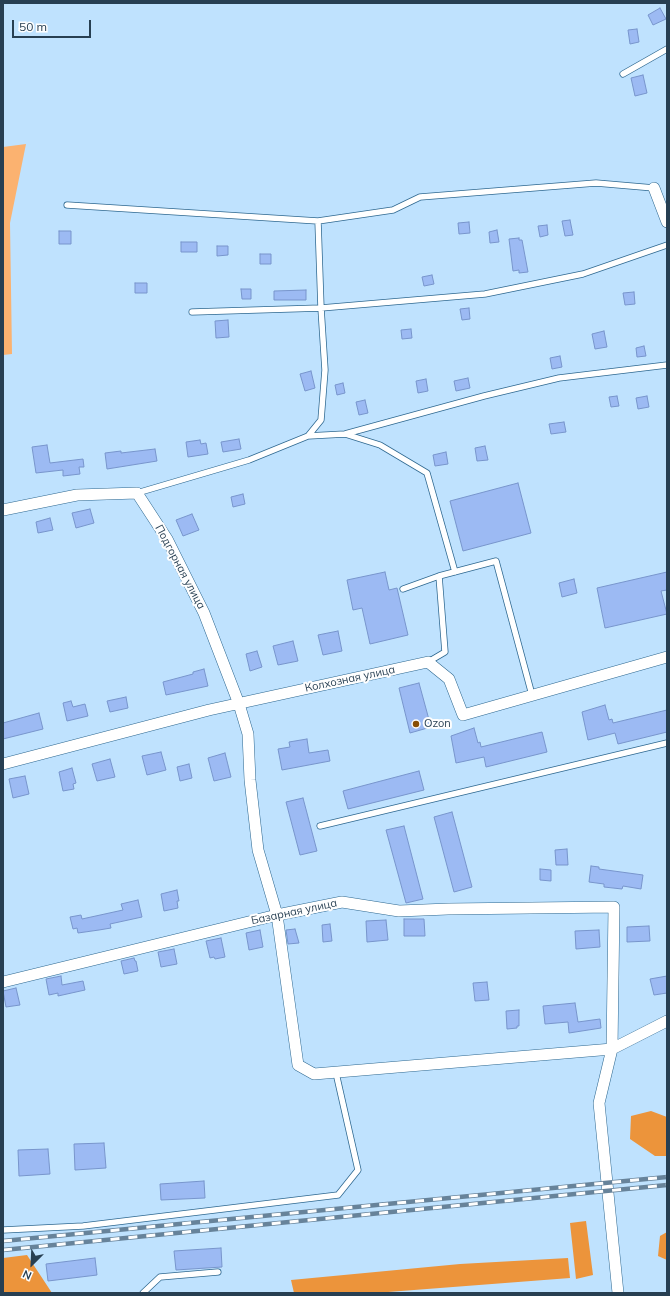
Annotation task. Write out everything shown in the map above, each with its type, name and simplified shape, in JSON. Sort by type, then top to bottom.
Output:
[{"type":"street","points":[[654,188],[667,222]]},
{"type":"street","points":[[3,510],[77,495],[137,492]]},
{"type":"street","name":"Подгорная улица","points":[[137,492],[167,539],[204,613],[239,704],[248,734],[250,780],[258,850],[277,915],[298,1065],[314,1074],[336,1073]]},
{"type":"street","points":[[428,662],[449,679],[463,715],[667,657]]},
{"type":"street","name":"Колхозная улица","points":[[3,764],[209,710],[428,662]]},
{"type":"street","name":"Базарная улица","points":[[3,982],[277,915],[342,902],[399,911],[448,908],[614,907],[612,1049]]},
{"type":"street","points":[[336,1073],[612,1049],[667,1021]]},
{"type":"street","points":[[612,1049],[599,1102],[618,1293]]},
{"type":"lane","points":[[623,74],[667,49]]},
{"type":"lane","points":[[67,205],[318,221],[393,210],[420,197],[596,183],[654,188]]},
{"type":"lane","points":[[308,436],[321,420],[325,370],[320,308],[318,221]]},
{"type":"lane","points":[[192,312],[320,308],[485,294],[583,274],[667,244]]},
{"type":"lane","points":[[137,492],[249,460],[308,436],[345,434],[484,396],[559,378],[667,365]]},
{"type":"lane","points":[[345,434],[380,445],[427,474],[455,572]]},
{"type":"lane","points":[[403,589],[439,576],[496,561],[532,696]]},
{"type":"lane","points":[[428,662],[445,652],[439,576]]},
{"type":"lane","points":[[320,826],[667,743]]},
{"type":"lane","points":[[3,1230],[83,1226],[338,1195],[358,1170],[336,1073]]},
{"type":"lane","points":[[144,1293],[160,1277],[218,1272]]},
{"type":"shaded area","points":[[26,144],[10,223],[12,354],[3,355],[3,147]]},
{"type":"shaded area","points":[[651,1111],[667,1117],[667,1156],[655,1156],[630,1139],[631,1116]]},
{"type":"shaded area","points":[[586,1221],[593,1275],[576,1279],[570,1223]]},
{"type":"shaded area","points":[[667,1232],[667,1260],[658,1256],[660,1236]]},
{"type":"shaded area","points":[[27,1255],[52,1293],[3,1293],[3,1258]]},
{"type":"shaded area","points":[[568,1258],[570,1278],[375,1293],[294,1293],[291,1280],[460,1264]]},
{"type":"building","points":[[660,8],[666,19],[653,25],[648,15]]},
{"type":"building","points":[[637,29],[639,42],[630,44],[628,30]]},
{"type":"building","points":[[643,75],[647,93],[635,96],[631,78]]},
{"type":"building","points":[[570,220],[573,235],[565,236],[562,221]]},
{"type":"building","points":[[469,222],[470,233],[459,234],[458,223]]},
{"type":"building","points":[[547,225],[548,235],[540,237],[538,226]]},
{"type":"building","points":[[497,230],[499,242],[490,243],[489,232]]},
{"type":"building","points":[[59,231],[71,231],[71,244],[59,244]]},
{"type":"building","points":[[519,238],[519,240],[522,240],[528,272],[519,273],[519,270],[513,271],[509,239]]},
{"type":"building","points":[[181,242],[197,242],[197,252],[181,252]]},
{"type":"building","points":[[217,246],[228,246],[228,255],[217,256]]},
{"type":"building","points":[[260,254],[271,254],[271,264],[260,264]]},
{"type":"building","points":[[432,275],[434,284],[424,286],[422,277]]},
{"type":"building","points":[[135,283],[147,283],[147,293],[135,293]]},
{"type":"building","points":[[241,289],[251,289],[251,299],[242,299]]},
{"type":"building","points":[[306,290],[306,300],[274,300],[274,291]]},
{"type":"building","points":[[634,292],[635,304],[625,305],[623,293]]},
{"type":"building","points":[[469,308],[470,319],[462,320],[460,309]]},
{"type":"building","points":[[228,320],[229,337],[216,338],[215,321]]},
{"type":"building","points":[[411,329],[412,338],[402,339],[401,330]]},
{"type":"building","points":[[604,331],[607,347],[595,349],[592,334]]},
{"type":"building","points":[[644,346],[646,356],[637,357],[636,348]]},
{"type":"building","points":[[560,356],[562,367],[552,369],[550,358]]},
{"type":"building","points":[[311,371],[315,388],[305,391],[300,374]]},
{"type":"building","points":[[468,378],[470,388],[456,391],[454,381]]},
{"type":"building","points":[[426,379],[428,391],[418,393],[416,381]]},
{"type":"building","points":[[343,383],[345,393],[337,395],[335,385]]},
{"type":"building","points":[[617,396],[619,406],[611,407],[609,397]]},
{"type":"building","points":[[647,396],[649,407],[638,409],[636,398]]},
{"type":"building","points":[[365,400],[368,413],[359,415],[356,402]]},
{"type":"building","points":[[564,422],[566,432],[551,434],[549,424]]},
{"type":"building","points":[[239,439],[241,449],[223,452],[221,442]]},
{"type":"building","points":[[200,440],[201,444],[206,443],[208,454],[188,457],[186,442]]},
{"type":"building","points":[[47,445],[50,463],[83,459],[84,467],[79,467],[80,474],[63,476],[63,470],[36,473],[32,447]]},
{"type":"building","points":[[485,446],[488,460],[477,461],[475,448]]},
{"type":"building","points":[[155,449],[157,461],[107,469],[105,453],[121,451],[121,453]]},
{"type":"building","points":[[446,452],[448,464],[435,466],[433,455]]},
{"type":"building","points":[[518,483],[531,533],[463,551],[450,501]]},
{"type":"building","points":[[243,494],[245,504],[233,507],[231,497]]},
{"type":"building","points":[[90,509],[94,523],[76,528],[72,513]]},
{"type":"building","points":[[192,514],[199,530],[183,536],[176,520]]},
{"type":"building","points":[[50,518],[53,530],[38,533],[36,522]]},
{"type":"building","points":[[385,572],[389,590],[397,588],[408,635],[370,644],[362,608],[353,610],[347,580]]},
{"type":"building","points":[[667,572],[667,590],[661,591],[667,614],[605,628],[597,588]]},
{"type":"building","points":[[574,579],[577,593],[562,597],[559,583]]},
{"type":"building","points":[[338,631],[342,651],[323,655],[318,635]]},
{"type":"building","points":[[293,641],[298,661],[278,665],[273,646]]},
{"type":"building","points":[[257,651],[262,667],[250,671],[246,654]]},
{"type":"building","points":[[204,669],[208,686],[166,695],[163,682],[193,674],[193,672]]},
{"type":"building","points":[[419,683],[431,727],[410,733],[399,688]]},
{"type":"building","points":[[126,697],[128,708],[110,712],[107,701]]},
{"type":"building","points":[[71,701],[73,707],[85,704],[88,716],[67,721],[63,703]]},
{"type":"building","points":[[605,705],[609,720],[612,719],[613,723],[667,710],[667,732],[618,744],[615,733],[588,740],[582,712]]},
{"type":"building","points":[[39,713],[43,729],[3,739],[3,723]]},
{"type":"building","points":[[474,728],[478,743],[480,742],[481,747],[542,732],[547,752],[486,767],[484,757],[456,763],[451,736]]},
{"type":"building","points":[[307,739],[309,753],[328,750],[330,761],[282,770],[278,749],[290,747],[289,742]]},
{"type":"building","points":[[161,752],[166,770],[147,775],[142,756]]},
{"type":"building","points":[[225,753],[231,777],[214,781],[208,758]]},
{"type":"building","points":[[110,759],[115,777],[97,781],[92,764]]},
{"type":"building","points":[[189,764],[192,778],[180,781],[177,767]]},
{"type":"building","points":[[72,768],[76,783],[73,784],[74,789],[63,791],[59,772]]},
{"type":"building","points":[[419,771],[424,790],[348,809],[343,791]]},
{"type":"building","points":[[25,776],[29,794],[13,798],[9,779]]},
{"type":"building","points":[[303,798],[317,851],[300,855],[286,802]]},
{"type":"building","points":[[452,812],[472,887],[454,892],[434,817]]},
{"type":"building","points":[[404,826],[423,899],[406,903],[386,830]]},
{"type":"building","points":[[567,849],[568,865],[556,865],[555,850]]},
{"type":"building","points":[[591,866],[599,867],[599,869],[643,875],[641,889],[623,886],[622,889],[604,887],[604,884],[589,882]]},
{"type":"building","points":[[540,869],[551,870],[551,881],[540,880]]},
{"type":"building","points":[[177,890],[179,901],[177,901],[178,908],[164,911],[161,894]]},
{"type":"building","points":[[138,900],[142,917],[110,924],[111,928],[78,933],[77,928],[73,929],[70,917],[81,915],[82,919],[123,910],[121,904]]},
{"type":"building","points":[[404,919],[424,919],[425,936],[404,936]]},
{"type":"building","points":[[386,920],[388,940],[367,942],[366,921]]},
{"type":"building","points":[[330,924],[332,941],[323,942],[322,925]]},
{"type":"building","points":[[649,926],[650,941],[627,942],[627,927]]},
{"type":"building","points":[[295,929],[299,943],[288,944],[286,930]]},
{"type":"building","points":[[260,930],[263,947],[249,950],[246,933]]},
{"type":"building","points":[[599,930],[600,947],[576,949],[575,931]]},
{"type":"building","points":[[221,938],[225,957],[215,959],[214,957],[210,958],[206,941]]},
{"type":"building","points":[[174,949],[177,964],[161,967],[158,952]]},
{"type":"building","points":[[134,958],[138,971],[124,974],[121,961]]},
{"type":"building","points":[[61,976],[62,985],[83,981],[85,990],[58,996],[58,993],[49,995],[46,979]]},
{"type":"building","points":[[667,976],[667,993],[654,995],[650,979]]},
{"type":"building","points":[[487,982],[489,1000],[475,1001],[473,983]]},
{"type":"building","points":[[16,988],[20,1005],[6,1007],[3,991]]},
{"type":"building","points":[[575,1003],[578,1022],[600,1019],[601,1028],[569,1033],[568,1022],[545,1024],[543,1006]]},
{"type":"building","points":[[519,1010],[519,1026],[517,1026],[517,1028],[507,1029],[506,1011]]},
{"type":"building","points":[[104,1143],[106,1168],[75,1170],[74,1144]]},
{"type":"building","points":[[48,1149],[50,1174],[19,1176],[18,1150]]},
{"type":"building","points":[[204,1181],[205,1198],[161,1200],[160,1184]]},
{"type":"building","points":[[221,1248],[222,1267],[176,1270],[174,1251]]},
{"type":"building","points":[[95,1258],[97,1275],[48,1281],[46,1264]]},
{"type":"railway","points":[[3,1241],[667,1177]]},
{"type":"railway","points":[[3,1250],[667,1185]]},
{"type":"place","name":"Ozon","points":[[416,724]]}]
